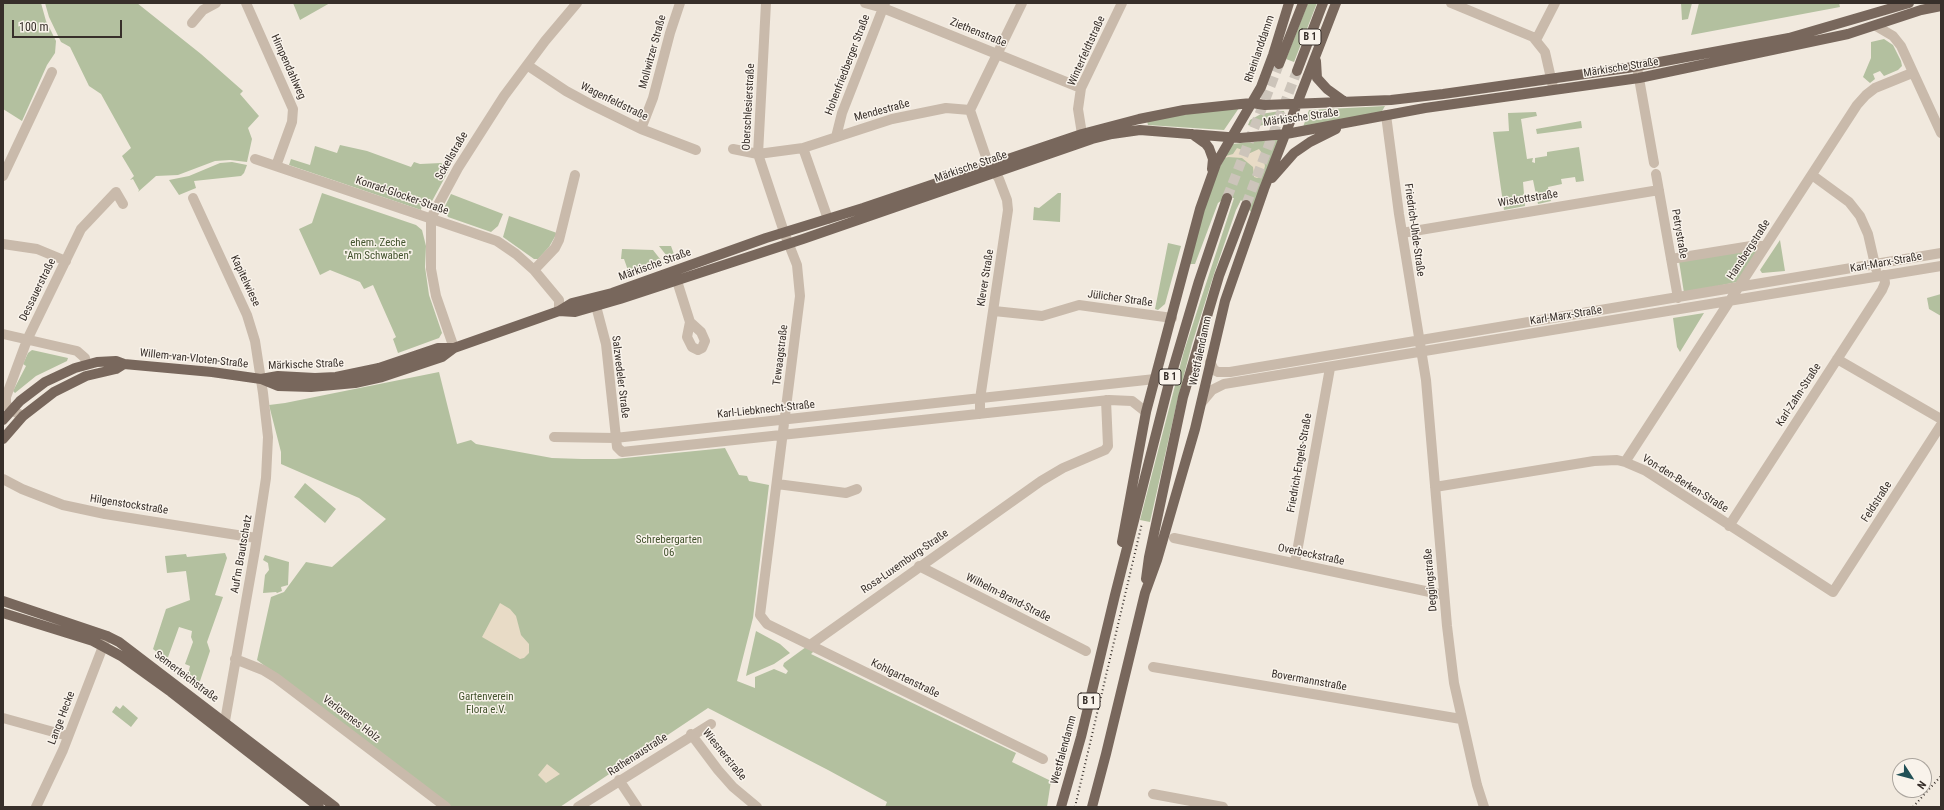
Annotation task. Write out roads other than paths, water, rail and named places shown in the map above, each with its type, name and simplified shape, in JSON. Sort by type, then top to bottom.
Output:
[{"type":"main road","name":"Rheinlanddamm","points":[[1231,137],[1252,103],[1273,55],[1289,3]]},
{"type":"main road","name":"B 1","points":[[1279,64],[1303,3]]},
{"type":"main road","name":"B 1","points":[[1297,71],[1323,3]]},
{"type":"main road","points":[[1298,103],[1336,3]]},
{"type":"main road","name":"Märkische Straße","points":[[559,311],[575,312],[596,306],[789,244],[1082,134],[1111,125],[1184,110],[1252,103],[1265,105],[1391,100],[1637,67],[1789,38],[1909,3]]},
{"type":"main road","name":"Märkische Straße","points":[[261,379],[278,386],[296,387],[331,386],[355,383],[382,377],[442,357],[454,348],[559,311],[572,303],[612,293],[784,232],[993,168],[1112,134],[1140,130],[1240,138],[1286,134],[1425,108],[1639,78],[1794,46],[1876,26],[1938,5]]},
{"type":"main road","points":[[1320,45],[1316,63],[1317,78],[1326,89],[1345,102]]},
{"type":"main road","points":[[1386,116],[1391,100]]},
{"type":"main road","name":"Westfalendamm","points":[[1092,807],[1145,593],[1157,560],[1202,402],[1225,301],[1264,189],[1298,103]]},
{"type":"main road","points":[[1264,189],[1274,174],[1294,153],[1318,138],[1350,123]]},
{"type":"main road","points":[[1192,134],[1206,144],[1212,154],[1211,176]]},
{"type":"main road","name":"Westfalendamm","points":[[1124,558],[1122,542],[1146,412],[1172,318],[1190,240],[1211,176],[1231,137]]},
{"type":"main road","name":"Westfalendamm","points":[[1061,807],[1081,737],[1124,558],[1170,379],[1199,281],[1227,198]]},
{"type":"main road","name":"Westfalendamm","points":[[1145,593],[1149,557],[1184,397],[1219,276],[1246,206]]},
{"type":"main road","points":[[58,390],[61,382],[72,377],[85,361]]},
{"type":"main road","name":"Willem-van-Vloten-Straße","points":[[3,420],[26,396],[45,382],[85,361],[116,361],[124,364],[205,371],[261,379]]},
{"type":"main road","name":"Willem-van-Vloten-Straße","points":[[3,439],[23,416],[58,390],[86,376],[116,369],[124,364]]},
{"type":"main road","name":"Semerteichstraße","points":[[3,601],[105,640],[225,721],[335,807]]},
{"type":"main road","name":"Semerteichstraße","points":[[3,613],[105,640],[319,807]]},
{"type":"street","points":[[192,23],[203,10],[216,3]]},
{"type":"street","name":"Himpendahlweg","points":[[246,3],[293,109],[292,122],[276,166]]},
{"type":"street","name":"Sckellstraße","points":[[454,348],[436,296],[431,269],[431,218],[476,138],[527,64],[577,3]]},
{"type":"street","name":"Mollwitzer Straße","points":[[641,129],[653,98],[670,33],[680,3]]},
{"type":"street","name":"Oberschlesierstraße","points":[[766,3],[758,154],[784,232]]},
{"type":"street","name":"Ziethenstraße","points":[[865,3],[884,6],[1081,88]]},
{"type":"street","points":[[970,110],[1022,3]]},
{"type":"street","name":"Winterfeldtstraße","points":[[1082,134],[1078,109],[1081,88],[1122,3]]},
{"type":"street","points":[[1451,3],[1530,35],[1536,40],[1545,52],[1554,91]]},
{"type":"street","points":[[1536,40],[1555,3]]},
{"type":"street","name":"Hohenfriedberger Straße","points":[[836,137],[842,113],[884,6]]},
{"type":"street","points":[[1876,26],[1893,36],[1901,46],[1912,73],[1941,133]]},
{"type":"street","name":"Wagenfeldstraße","points":[[527,64],[566,91],[641,129],[696,150]]},
{"type":"street","points":[[1637,67],[1654,164]]},
{"type":"street","points":[[3,176],[52,72]]},
{"type":"street","name":"Hansbergstraße","points":[[1625,462],[1857,105],[1875,88],[1912,73]]},
{"type":"street","name":"Mendestraße","points":[[733,149],[758,154],[803,148],[892,119],[946,108],[970,110]]},
{"type":"street","name":"Klever Straße","points":[[970,110],[984,151],[1007,200],[1008,210],[980,400]]},
{"type":"street","name":"Friedrich-Uhde-Straße","points":[[1386,116],[1402,233],[1421,347]]},
{"type":"street","points":[[803,148],[828,219]]},
{"type":"street","name":"Konrad-Glocker-Straße","points":[[255,159],[497,241],[516,254],[534,270],[559,300],[559,311]]},
{"type":"street","name":"Petrystraße","points":[[1656,174],[1678,298]]},
{"type":"street","points":[[534,270],[555,248],[559,240],[575,175]]},
{"type":"street","points":[[1812,175],[1849,202],[1860,216],[1868,234],[1875,264],[1881,276]]},
{"type":"street","name":"Wiskottstraße","points":[[1402,233],[1659,190]]},
{"type":"street","name":"Dessauerstraße","points":[[11,410],[6,404],[6,397],[27,340],[81,229],[116,192],[123,204]]},
{"type":"street","name":"Kapitelwiese","points":[[193,198],[247,315],[255,341],[261,379]]},
{"type":"street","name":"Tewaagstraße","points":[[760,615],[784,436],[800,296],[797,265],[784,232]]},
{"type":"street","points":[[3,244],[37,249],[66,261]]},
{"type":"street","points":[[1671,259],[1751,246],[1765,246]]},
{"type":"street","name":"Karl-Marx-Straße","points":[[1202,402],[1212,390],[1224,384],[1330,368],[1421,347],[1678,298],[1941,253]]},
{"type":"street","name":"Karl-Marx-Straße","points":[[1210,362],[1214,370],[1224,373],[1421,347],[1941,266]]},
{"type":"street","name":"Karl-Zahn-Straße","points":[[1728,526],[1882,290],[1885,283],[1881,276]]},
{"type":"street","name":"Märkische Straße","points":[[677,281],[690,322]]},
{"type":"street","name":"Jülicher Straße","points":[[994,311],[1042,316],[1079,305],[1172,318]]},
{"type":"street","name":"Salzwedeler Straße","points":[[596,306],[606,344],[615,438],[619,451],[622,452],[784,436]]},
{"type":"street","points":[[3,334],[77,351],[85,361]]},
{"type":"street","name":"Deggingstraße","points":[[1421,347],[1428,398],[1444,595],[1452,669],[1461,719],[1484,807]]},
{"type":"street","points":[[1837,359],[1941,419]]},
{"type":"street","name":"Friedrich-Engels-Straße","points":[[1295,563],[1330,368]]},
{"type":"street","name":"Auf'm Brautschatz","points":[[220,731],[225,721],[266,478],[269,451],[261,379]]},
{"type":"street","name":"Karl-Liebknecht-Straße","points":[[554,437],[615,438],[980,400],[1155,379]]},
{"type":"street","points":[[1108,385],[1108,400]]},
{"type":"street","points":[[980,400],[980,414]]},
{"type":"street","points":[[784,436],[1108,400],[1132,401],[1146,412]]},
{"type":"street","name":"Rosa-Luxemburg-Straße","points":[[810,645],[1014,499],[1063,468],[1105,450],[1108,446],[1108,400]]},
{"type":"street","points":[[11,410],[23,416]]},
{"type":"street","name":"Feldstraße","points":[[1834,592],[1941,425]]},
{"type":"street","name":"Von-den-Berken-Straße","points":[[1435,487],[1594,461],[1617,460],[1625,462],[1646,471],[1728,526],[1834,592]]},
{"type":"street","name":"Hilgenstockstraße","points":[[3,479],[22,489],[64,505],[105,514],[256,538]]},
{"type":"street","points":[[777,484],[846,493],[857,489]]},
{"type":"street","name":"Overbeckstraße","points":[[1174,538],[1444,595]]},
{"type":"street","name":"Wilhelm-Brand-Straße","points":[[919,566],[1086,650]]},
{"type":"street","name":"Kohlgartenstraße","points":[[760,615],[768,624],[1043,759]]},
{"type":"street","name":"Lange Hecke","points":[[36,807],[68,736],[105,640]]},
{"type":"street","name":"Verlorenes Holz","points":[[236,659],[263,670],[276,678],[446,807]]},
{"type":"street","name":"Bovermannstraße","points":[[1153,667],[1461,719]]},
{"type":"street","points":[[3,718],[68,736]]},
{"type":"street","name":"Rathenaustraße","points":[[578,807],[691,734],[711,724]]},
{"type":"street","name":"Wiesnerstraße","points":[[691,734],[733,787],[757,807]]},
{"type":"street","points":[[620,780],[637,807]]},
{"type":"street","points":[[1153,794],[1223,807]]},
{"type":"tunnel","points":[[1227,198],[1279,64]]},
{"type":"tunnel","points":[[1246,205],[1297,71]]},
{"type":"railway","points":[[1075,807],[1142,523]]},
{"type":"railway","points":[[1913,807],[1941,776]]},
{"type":"park label","name":"ehem. Zeche \"Am Schwaben\"","points":[[378,249]]},
{"type":"park label","name":"Schrebergarten 06","points":[[669,546]]},
{"type":"park label","name":"Gartenverein Flora e.V.","points":[[486,703]]}]
